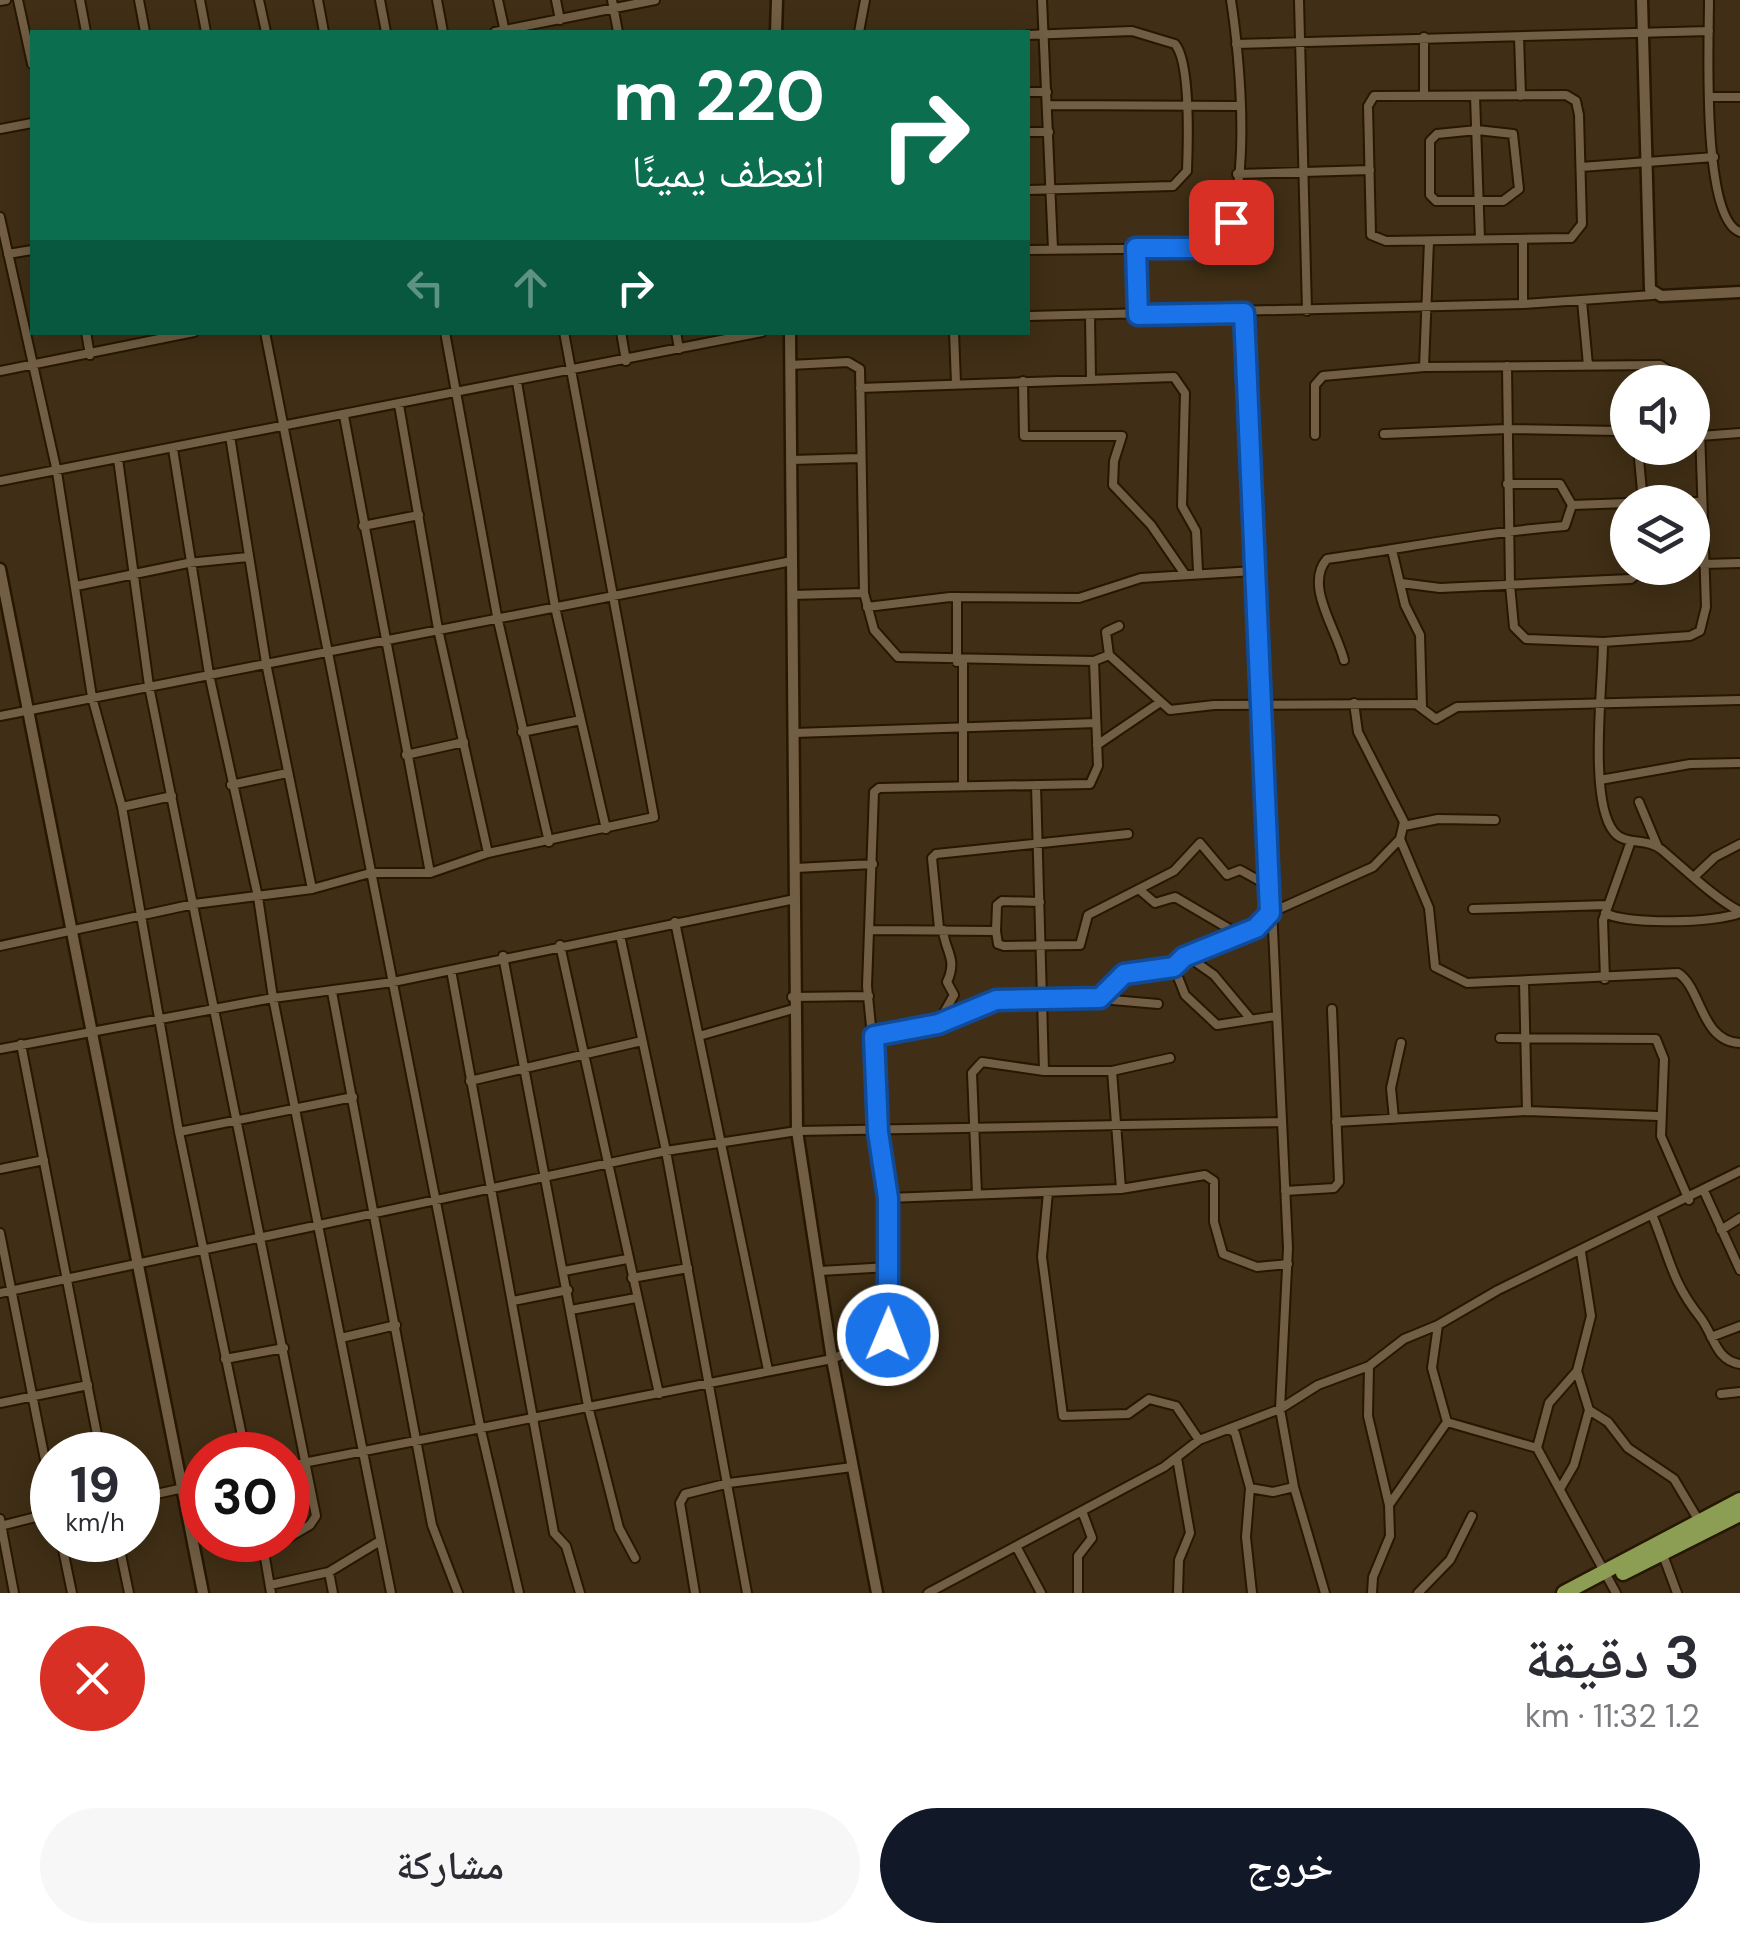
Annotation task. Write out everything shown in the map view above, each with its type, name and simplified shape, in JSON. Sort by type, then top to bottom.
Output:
[{"type":"highway","points":[[1564,1593],[1611,1582],[1740,1500]]},
{"type":"highway","points":[[1582,1593],[1611,1582],[1740,1514]]},
{"type":"street","points":[[18,0],[30,55]]},
{"type":"street","points":[[80,0],[86,30]]},
{"type":"street","points":[[139,0],[145,30]]},
{"type":"street","points":[[200,0],[206,30]]},
{"type":"street","points":[[259,0],[266,30]]},
{"type":"street","points":[[318,0],[324,30]]},
{"type":"street","points":[[380,0],[386,30]]},
{"type":"street","points":[[436,0],[443,30]]},
{"type":"street","points":[[498,0],[501,30]]},
{"type":"street","points":[[556,0],[560,20]]},
{"type":"street","points":[[511,30],[613,5],[655,0]]},
{"type":"street","points":[[776,30],[777,0]]},
{"type":"street","points":[[859,30],[864,0]]},
{"type":"street","points":[[1042,0],[1054,249]]},
{"type":"street","points":[[1030,250],[1209,248],[1219,242],[1231,222],[1238,174],[1240,106],[1232,0]]},
{"type":"street","points":[[1299,0],[1306,311]]},
{"type":"street","points":[[1642,0],[1645,163],[1653,294]]},
{"type":"street","points":[[1709,0],[1710,97],[1721,213],[1730,229],[1740,232]]},
{"type":"street","points":[[613,5],[618,30]]},
{"type":"street","points":[[1030,36],[1132,31],[1167,39],[1180,50],[1187,171],[1180,183],[1147,189],[1030,190]]},
{"type":"street","points":[[1236,44],[1709,31]]},
{"type":"street","points":[[1424,36],[1424,95]]},
{"type":"street","points":[[1519,37],[1521,96]]},
{"type":"street","points":[[1030,92],[1046,92]]},
{"type":"street","points":[[1424,95],[1566,95],[1576,101],[1581,167],[1578,232],[1561,240],[1386,241],[1371,236],[1370,99],[1424,95]]},
{"type":"street","points":[[1475,96],[1480,239]]},
{"type":"street","points":[[1710,97],[1740,96]]},
{"type":"street","points":[[1048,105],[1240,106]]},
{"type":"street","points":[[0,130],[30,123]]},
{"type":"street","points":[[1476,130],[1513,134],[1518,164],[1516,194],[1503,201],[1436,201],[1430,195],[1430,141],[1437,134],[1476,130]]},
{"type":"street","points":[[1030,132],[1050,132]]},
{"type":"street","points":[[1581,167],[1714,157]]},
{"type":"street","points":[[1238,174],[1303,176],[1370,170]]},
{"type":"street","points":[[0,217],[57,472],[92,697],[122,807],[138,917],[241,1432]]},
{"type":"street","points":[[1522,304],[1523,240]]},
{"type":"street","points":[[1424,367],[1423,322],[1429,303],[1430,241]]},
{"type":"street","points":[[1136,248],[1138,315]]},
{"type":"street","points":[[8,254],[30,250]]},
{"type":"street","points":[[1030,316],[1306,311],[1429,303],[1522,304],[1740,292]]},
{"type":"street","points":[[1582,301],[1588,366]]},
{"type":"street","points":[[1244,313],[1288,1264],[1280,1409],[1294,1486],[1325,1593]]},
{"type":"street","points":[[1090,316],[1092,378]]},
{"type":"street","points":[[87,335],[90,355]]},
{"type":"street","points":[[266,335],[480,1426],[519,1593]]},
{"type":"street","points":[[445,335],[496,616],[549,842]]},
{"type":"street","points":[[0,944],[194,904],[312,889],[370,873],[430,873],[488,853],[606,830],[656,814],[565,335]]},
{"type":"street","points":[[622,335],[626,360]]},
{"type":"street","points":[[677,335],[679,349]]},
{"type":"street","points":[[0,481],[747,335]]},
{"type":"street","points":[[790,335],[797,1131],[832,1360],[877,1593]]},
{"type":"street","points":[[954,335],[956,383]]},
{"type":"street","points":[[0,371],[90,355],[147,338]]},
{"type":"street","points":[[790,364],[855,364],[860,388],[864,593],[874,630],[898,657],[960,662],[1094,661],[1110,655]]},
{"type":"street","points":[[1507,366],[1508,530],[1514,627],[1526,640],[1603,642],[1690,636],[1700,631],[1706,607],[1705,585]]},
{"type":"street","points":[[1315,435],[1315,385],[1324,376],[1424,367],[1610,366]]},
{"type":"street","points":[[860,388],[1092,378],[1168,377],[1181,381],[1182,506],[1196,531],[1198,571]]},
{"type":"street","points":[[1023,381],[1024,436],[1122,436],[1114,461],[1113,485],[1151,526],[1184,573]]},
{"type":"street","points":[[516,382],[555,606],[606,830]]},
{"type":"street","points":[[399,405],[438,629],[488,853]]},
{"type":"street","points":[[344,416],[383,640],[430,873]]},
{"type":"street","points":[[1384,434],[1507,428],[1610,431]]},
{"type":"street","points":[[1710,435],[1740,433]]},
{"type":"street","points":[[230,436],[266,663],[312,889]]},
{"type":"street","points":[[173,449],[188,563],[230,785],[258,897],[273,998],[391,1593]]},
{"type":"street","points":[[118,458],[150,686],[300,1432]]},
{"type":"street","points":[[791,460],[860,458]]},
{"type":"street","points":[[1507,484],[1560,484],[1572,505]]},
{"type":"street","points":[[1572,505],[1610,504]]},
{"type":"street","points":[[1344,660],[1317,587],[1317,571],[1326,558],[1508,530],[1564,526],[1572,505]]},
{"type":"street","points":[[364,526],[419,515]]},
{"type":"street","points":[[1392,550],[1420,635],[1422,707]]},
{"type":"street","points":[[76,586],[188,563],[248,557]]},
{"type":"street","points":[[0,716],[792,561]]},
{"type":"street","points":[[1710,564],[1740,563]]},
{"type":"street","points":[[0,569],[180,1477]]},
{"type":"street","points":[[868,607],[957,598],[1079,598],[1141,578],[1198,571],[1254,571]]},
{"type":"street","points":[[1401,584],[1440,588],[1610,580]]},
{"type":"street","points":[[792,595],[864,593]]},
{"type":"street","points":[[957,598],[963,786]]},
{"type":"street","points":[[1118,626],[1106,632],[1110,655],[1159,703],[1176,711],[1354,702],[1422,707],[1436,719],[1458,707],[1740,700]]},
{"type":"street","points":[[1603,642],[1600,780],[1612,831],[1631,841],[1657,845],[1740,912]]},
{"type":"street","points":[[310,1462],[418,1438],[832,1360],[888,1335],[888,1198],[878,1132],[869,996],[874,792],[879,788],[1090,784],[1098,766],[1094,661]]},
{"type":"street","points":[[1100,998],[1124,974],[1174,967],[1187,956],[1256,928],[1270,913],[1372,867],[1400,838],[1404,826],[1358,732],[1354,702]]},
{"type":"street","points":[[1097,745],[1159,703]]},
{"type":"street","points":[[522,732],[580,720]]},
{"type":"street","points":[[794,733],[1096,723]]},
{"type":"street","points":[[406,755],[464,742]]},
{"type":"street","points":[[1600,780],[1678,765],[1740,762]]},
{"type":"street","points":[[230,785],[287,773]]},
{"type":"street","points":[[1036,785],[1044,1071]]},
{"type":"street","points":[[122,807],[172,796]]},
{"type":"street","points":[[1639,802],[1657,845]]},
{"type":"street","points":[[1404,826],[1438,820],[1496,820]]},
{"type":"street","points":[[938,1024],[954,996],[948,982],[954,965],[941,929],[932,858],[998,845],[1128,834]]},
{"type":"street","points":[[1400,838],[1429,908],[1435,967],[1467,983],[1678,974],[1688,981],[1695,1005],[1713,1028],[1722,1038],[1740,1043]]},
{"type":"street","points":[[1605,978],[1607,909],[1631,841]]},
{"type":"street","points":[[1040,902],[1002,901],[998,906],[998,944],[1080,945],[1088,915],[1174,871],[1200,843],[1227,875],[1240,870],[1268,886]]},
{"type":"street","points":[[1696,875],[1708,862],[1740,844]]},
{"type":"street","points":[[796,868],[872,864]]},
{"type":"street","points":[[1141,891],[1155,903],[1173,896],[1238,934]]},
{"type":"street","points":[[0,1049],[158,1022],[213,1008],[394,982],[503,956],[796,899]]},
{"type":"street","points":[[1473,909],[1607,909],[1618,920],[1740,912]]},
{"type":"street","points":[[676,922],[768,1370]]},
{"type":"street","points":[[872,930],[996,931]]},
{"type":"street","points":[[620,934],[666,1152],[747,1593]]},
{"type":"street","points":[[560,945],[658,1394]]},
{"type":"street","points":[[503,956],[588,1406],[620,1528],[635,1558]]},
{"type":"street","points":[[1187,956],[1214,975],[1249,1016]]},
{"type":"street","points":[[1174,967],[1185,995],[1217,1024],[1249,1016],[1275,1016]]},
{"type":"street","points":[[451,970],[536,1416],[554,1533],[566,1546],[580,1593]]},
{"type":"street","points":[[1524,981],[1527,1111]]},
{"type":"street","points":[[332,992],[432,1525],[458,1593]]},
{"type":"street","points":[[699,1036],[793,1003],[869,996]]},
{"type":"street","points":[[874,1036],[938,1024],[996,1000],[1100,998],[1158,1004]]},
{"type":"street","points":[[1285,1190],[1337,1185],[1332,1009]]},
{"type":"street","points":[[1500,1038],[1656,1039],[1664,1059],[1658,1116],[1665,1151],[1689,1200]]},
{"type":"street","points":[[470,1081],[642,1040]]},
{"type":"street","points":[[22,1044],[97,1432]]},
{"type":"street","points":[[1394,1119],[1391,1088],[1402,1044]]},
{"type":"street","points":[[977,1194],[974,1066],[993,1062],[1044,1071],[1112,1070],[1170,1058]]},
{"type":"street","points":[[1112,1070],[1122,1189]]},
{"type":"street","points":[[179,1132],[352,1097]]},
{"type":"street","points":[[1336,1122],[1527,1111],[1658,1116]]},
{"type":"street","points":[[0,1292],[666,1152],[797,1131],[1281,1122]]},
{"type":"street","points":[[0,1169],[44,1160]]},
{"type":"street","points":[[928,1593],[1082,1512],[1177,1458],[1199,1440],[1280,1409],[1318,1385],[1369,1366],[1404,1338],[1438,1326],[1498,1290],[1689,1200],[1740,1171]]},
{"type":"street","points":[[888,1198],[1122,1189],[1211,1176],[1216,1191],[1214,1222],[1222,1254],[1257,1267],[1288,1264]]},
{"type":"street","points":[[1048,1192],[1043,1269],[1062,1416],[1128,1414],[1149,1399],[1176,1406],[1199,1440]]},
{"type":"street","points":[[1704,1192],[1740,1270]]},
{"type":"street","points":[[1653,1217],[1678,1291],[1727,1361],[1740,1364]]},
{"type":"street","points":[[1720,1230],[1740,1218]]},
{"type":"street","points":[[0,1233],[41,1432]]},
{"type":"street","points":[[1536,1448],[1550,1403],[1577,1372],[1591,1316],[1581,1252]]},
{"type":"street","points":[[564,1270],[628,1259]]},
{"type":"street","points":[[820,1272],[889,1266]]},
{"type":"street","points":[[632,1278],[688,1268]]},
{"type":"street","points":[[513,1301],[568,1290]]},
{"type":"street","points":[[572,1310],[636,1298]]},
{"type":"street","points":[[341,1338],[396,1325]]},
{"type":"street","points":[[1438,1326],[1432,1368],[1447,1422]]},
{"type":"street","points":[[1711,1337],[1740,1326]]},
{"type":"street","points":[[225,1359],[284,1348]]},
{"type":"street","points":[[1369,1366],[1368,1416],[1389,1505],[1390,1536],[1373,1592]]},
{"type":"street","points":[[1560,1489],[1574,1465],[1589,1410],[1577,1372]]},
{"type":"street","points":[[0,1403],[88,1386]]},
{"type":"street","points":[[1721,1394],[1740,1392]]},
{"type":"street","points":[[1589,1410],[1608,1422],[1628,1448],[1674,1479],[1700,1522]]},
{"type":"street","points":[[1447,1422],[1536,1448],[1611,1582]]},
{"type":"street","points":[[1389,1505],[1447,1422]]},
{"type":"street","points":[[1229,1428],[1235,1432],[1250,1488],[1246,1536],[1252,1593]]},
{"type":"street","points":[[1177,1458],[1190,1532],[1179,1560],[1178,1593]]},
{"type":"street","points":[[696,1593],[682,1498],[729,1483],[852,1467]]},
{"type":"street","points":[[310,1484],[316,1516],[310,1521]]},
{"type":"street","points":[[1250,1488],[1273,1492],[1294,1486]]},
{"type":"street","points":[[1078,1593],[1078,1556],[1092,1538],[1082,1512]]},
{"type":"street","points":[[1418,1593],[1450,1560],[1472,1516]]},
{"type":"street","points":[[14,1593],[0,1524],[30,1518]]},
{"type":"street","points":[[266,1562],[270,1589],[329,1572],[380,1541]]},
{"type":"street","points":[[1017,1548],[1041,1593]]},
{"type":"street","points":[[1662,1555],[1677,1593]]},
{"type":"street","points":[[66,1562],[72,1593]]},
{"type":"street","points":[[123,1562],[129,1593]]},
{"type":"street","points":[[197,1562],[203,1593]]},
{"type":"street","points":[[329,1572],[333,1593]]},
{"type":"route","points":[[888,1335],[888,1198],[878,1132],[874,1036],[925,1023],[938,1024],[996,1000],[1100,998],[1124,974],[1174,967],[1184,957],[1256,928],[1270,913],[1244,313],[1138,315],[1136,248],[1209,248],[1219,242],[1231,222]]}]
